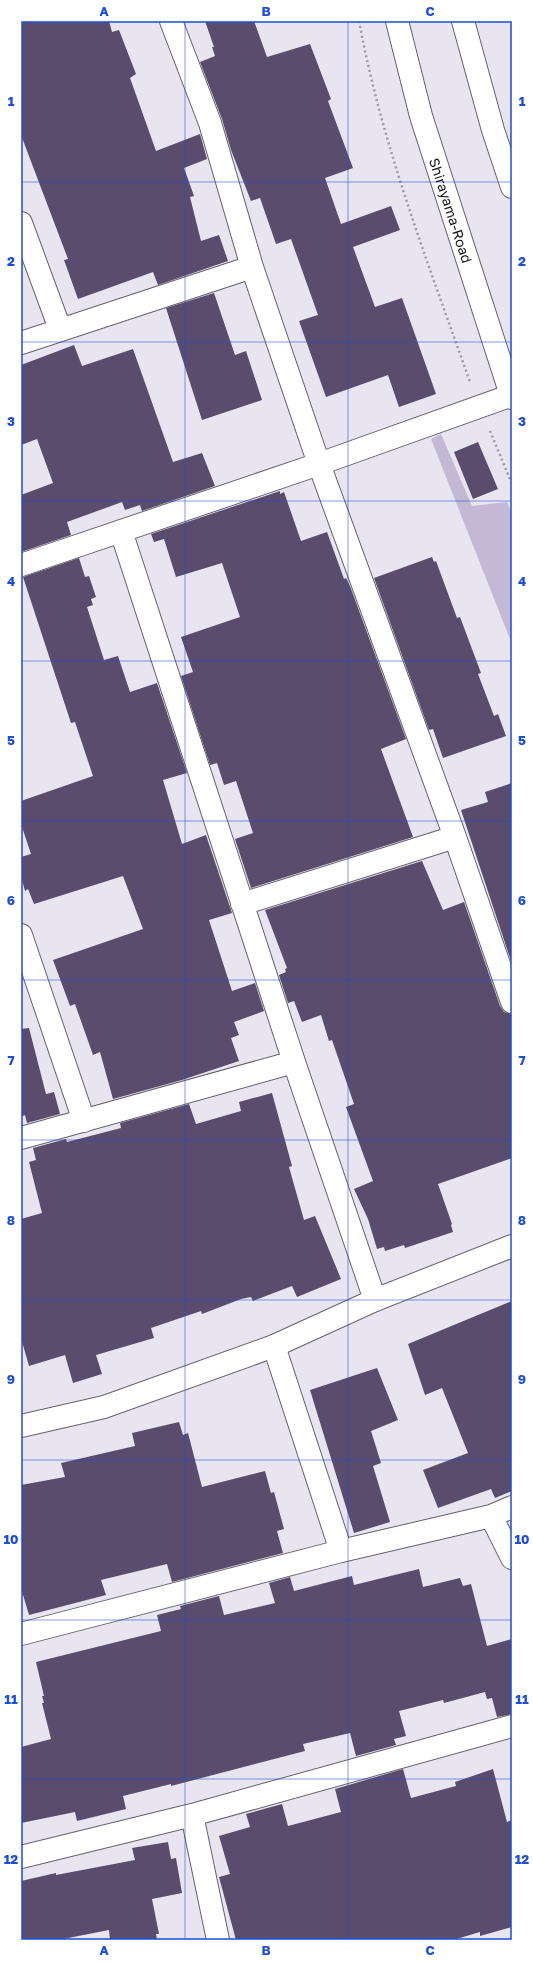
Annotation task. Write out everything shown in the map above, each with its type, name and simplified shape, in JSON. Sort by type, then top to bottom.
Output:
[{"type":"street","points":[[171,21],[210,123],[252,266],[319,464],[455,836],[512,1002]]},
{"type":"street","name":"Shirayama-Road","points":[[397,21],[421,116],[512,396]]},
{"type":"street","points":[[463,21],[493,130],[512,187]]},
{"type":"street","points":[[21,223],[60,329]]},
{"type":"street","points":[[21,343],[252,266]]},
{"type":"street","points":[[21,565],[319,464],[480,406],[512,396]]},
{"type":"street","points":[[121,531],[294,1062],[375,1300]]},
{"type":"street","points":[[242,904],[455,836]]},
{"type":"street","points":[[21,935],[84,1121]]},
{"type":"street","points":[[21,1138],[294,1062]]},
{"type":"street","points":[[21,1426],[104,1407],[274,1346],[375,1300],[512,1246]]},
{"type":"street","points":[[274,1346],[341,1551]]},
{"type":"street","points":[[21,1634],[341,1551],[491,1516],[512,1507]]},
{"type":"street","points":[[491,1516],[512,1558]]},
{"type":"street","points":[[21,1857],[192,1814],[512,1726]]},
{"type":"street","points":[[192,1814],[218,1940]]},
{"type":"path","points":[[359,21],[369,75],[405,198],[480,406],[512,484]]},
{"type":"shaded area","points":[[441,434],[472,506],[507,502],[512,513],[512,644],[431,439]]},
{"type":"building","points":[[21,21],[109,21],[112,32],[119,30],[136,74],[130,78],[156,151],[200,134],[207,159],[184,168],[194,196],[190,197],[201,241],[219,235],[228,261],[158,285],[153,272],[78,299],[64,260],[68,259],[21,135]]},
{"type":"building","points":[[205,21],[254,21],[267,57],[310,44],[331,99],[328,101],[353,168],[325,178],[341,224],[391,206],[400,230],[353,247],[375,307],[402,298],[436,394],[399,407],[388,375],[326,397],[299,321],[318,315],[291,239],[276,244],[260,198],[251,201],[231,150],[222,119],[200,62],[215,56],[212,47],[214,47]]},
{"type":"building","points":[[214,293],[235,355],[246,351],[262,400],[202,420],[166,308]]},
{"type":"building","points":[[74,345],[82,366],[133,349],[173,462],[202,453],[215,486],[142,511],[140,505],[125,510],[122,502],[67,522],[71,535],[21,552],[21,495],[53,483],[37,439],[21,445],[21,365]]},
{"type":"building","points":[[478,442],[498,489],[473,499],[454,452]]},
{"type":"building","points":[[280,491],[280,494],[284,492],[301,541],[327,532],[344,579],[346,578],[350,586],[406,739],[381,749],[413,837],[251,888],[235,839],[253,833],[236,781],[224,785],[217,763],[210,765],[181,676],[193,672],[181,637],[240,617],[222,563],[176,577],[164,539],[154,542],[151,534]]},
{"type":"building","points":[[432,557],[434,562],[436,561],[457,618],[460,617],[481,673],[478,674],[494,716],[498,714],[506,736],[443,758],[433,729],[429,730],[374,578]]},
{"type":"building","points":[[79,558],[85,577],[89,576],[96,597],[91,599],[93,605],[87,607],[104,660],[118,656],[130,692],[157,683],[187,773],[163,780],[182,844],[206,835],[232,913],[209,920],[232,991],[255,983],[264,1011],[234,1022],[239,1035],[231,1038],[239,1061],[182,1080],[113,1099],[100,1052],[93,1055],[75,1004],[70,1006],[53,960],[143,929],[123,876],[34,904],[28,889],[25,891],[21,876],[21,857],[31,854],[21,824],[21,801],[93,776],[75,722],[71,723],[23,577]]},
{"type":"building","points":[[512,783],[512,964],[461,810],[488,802],[485,792]]},
{"type":"building","points":[[422,861],[443,910],[464,902],[500,1006],[504,1012],[512,1014],[512,1158],[438,1184],[452,1224],[453,1232],[405,1248],[404,1245],[385,1251],[384,1247],[377,1249],[368,1219],[354,1189],[373,1181],[346,1107],[354,1104],[332,1040],[329,1041],[321,1015],[302,1022],[294,1001],[288,1003],[279,975],[286,972],[285,969],[287,968],[265,910]]},
{"type":"building","points":[[29,1028],[46,1094],[54,1092],[60,1114],[27,1123],[25,1115],[21,1117],[21,1029]]},
{"type":"building","points":[[272,1093],[292,1166],[289,1167],[304,1220],[315,1216],[341,1279],[297,1297],[292,1286],[253,1301],[251,1297],[241,1299],[202,1314],[201,1311],[151,1328],[154,1338],[96,1355],[102,1374],[73,1383],[65,1355],[29,1366],[21,1338],[21,1219],[42,1213],[29,1162],[36,1160],[33,1148],[66,1139],[67,1142],[121,1128],[120,1123],[189,1104],[196,1124],[241,1111],[239,1102]]},
{"type":"building","points":[[512,1301],[512,1491],[495,1498],[491,1489],[438,1508],[423,1470],[468,1453],[442,1388],[425,1395],[408,1344]]},
{"type":"building","points":[[377,1368],[398,1420],[371,1431],[381,1463],[373,1466],[390,1522],[354,1533],[310,1390]]},
{"type":"building","points":[[179,1422],[183,1435],[188,1433],[202,1487],[265,1471],[271,1493],[274,1492],[284,1529],[277,1531],[283,1553],[172,1582],[167,1564],[101,1580],[106,1595],[29,1615],[21,1588],[21,1485],[65,1477],[61,1463],[135,1446],[132,1433]]},
{"type":"building","points":[[419,1569],[423,1587],[460,1578],[463,1586],[471,1584],[487,1646],[512,1639],[512,1714],[497,1717],[492,1698],[487,1699],[485,1692],[444,1703],[443,1700],[399,1711],[406,1736],[394,1739],[396,1745],[356,1756],[350,1733],[303,1744],[305,1751],[171,1786],[171,1784],[123,1796],[126,1809],[77,1821],[75,1812],[21,1823],[21,1747],[51,1739],[42,1703],[44,1703],[42,1696],[44,1696],[36,1662],[161,1631],[157,1615],[181,1609],[180,1606],[219,1596],[224,1615],[275,1603],[269,1583],[290,1577],[294,1591],[352,1576],[354,1585]]},
{"type":"building","points":[[403,1769],[411,1798],[456,1786],[455,1782],[493,1769],[507,1822],[512,1820],[512,1927],[480,1936],[480,1932],[453,1940],[236,1940],[219,1877],[230,1874],[219,1836],[250,1827],[246,1814],[282,1804],[288,1826],[341,1812],[335,1789]]},
{"type":"building","points":[[168,1842],[171,1859],[176,1858],[182,1893],[152,1899],[159,1934],[156,1934],[157,1940],[110,1940],[109,1930],[58,1940],[21,1940],[21,1881],[56,1873],[56,1875],[135,1860],[132,1848]]}]
